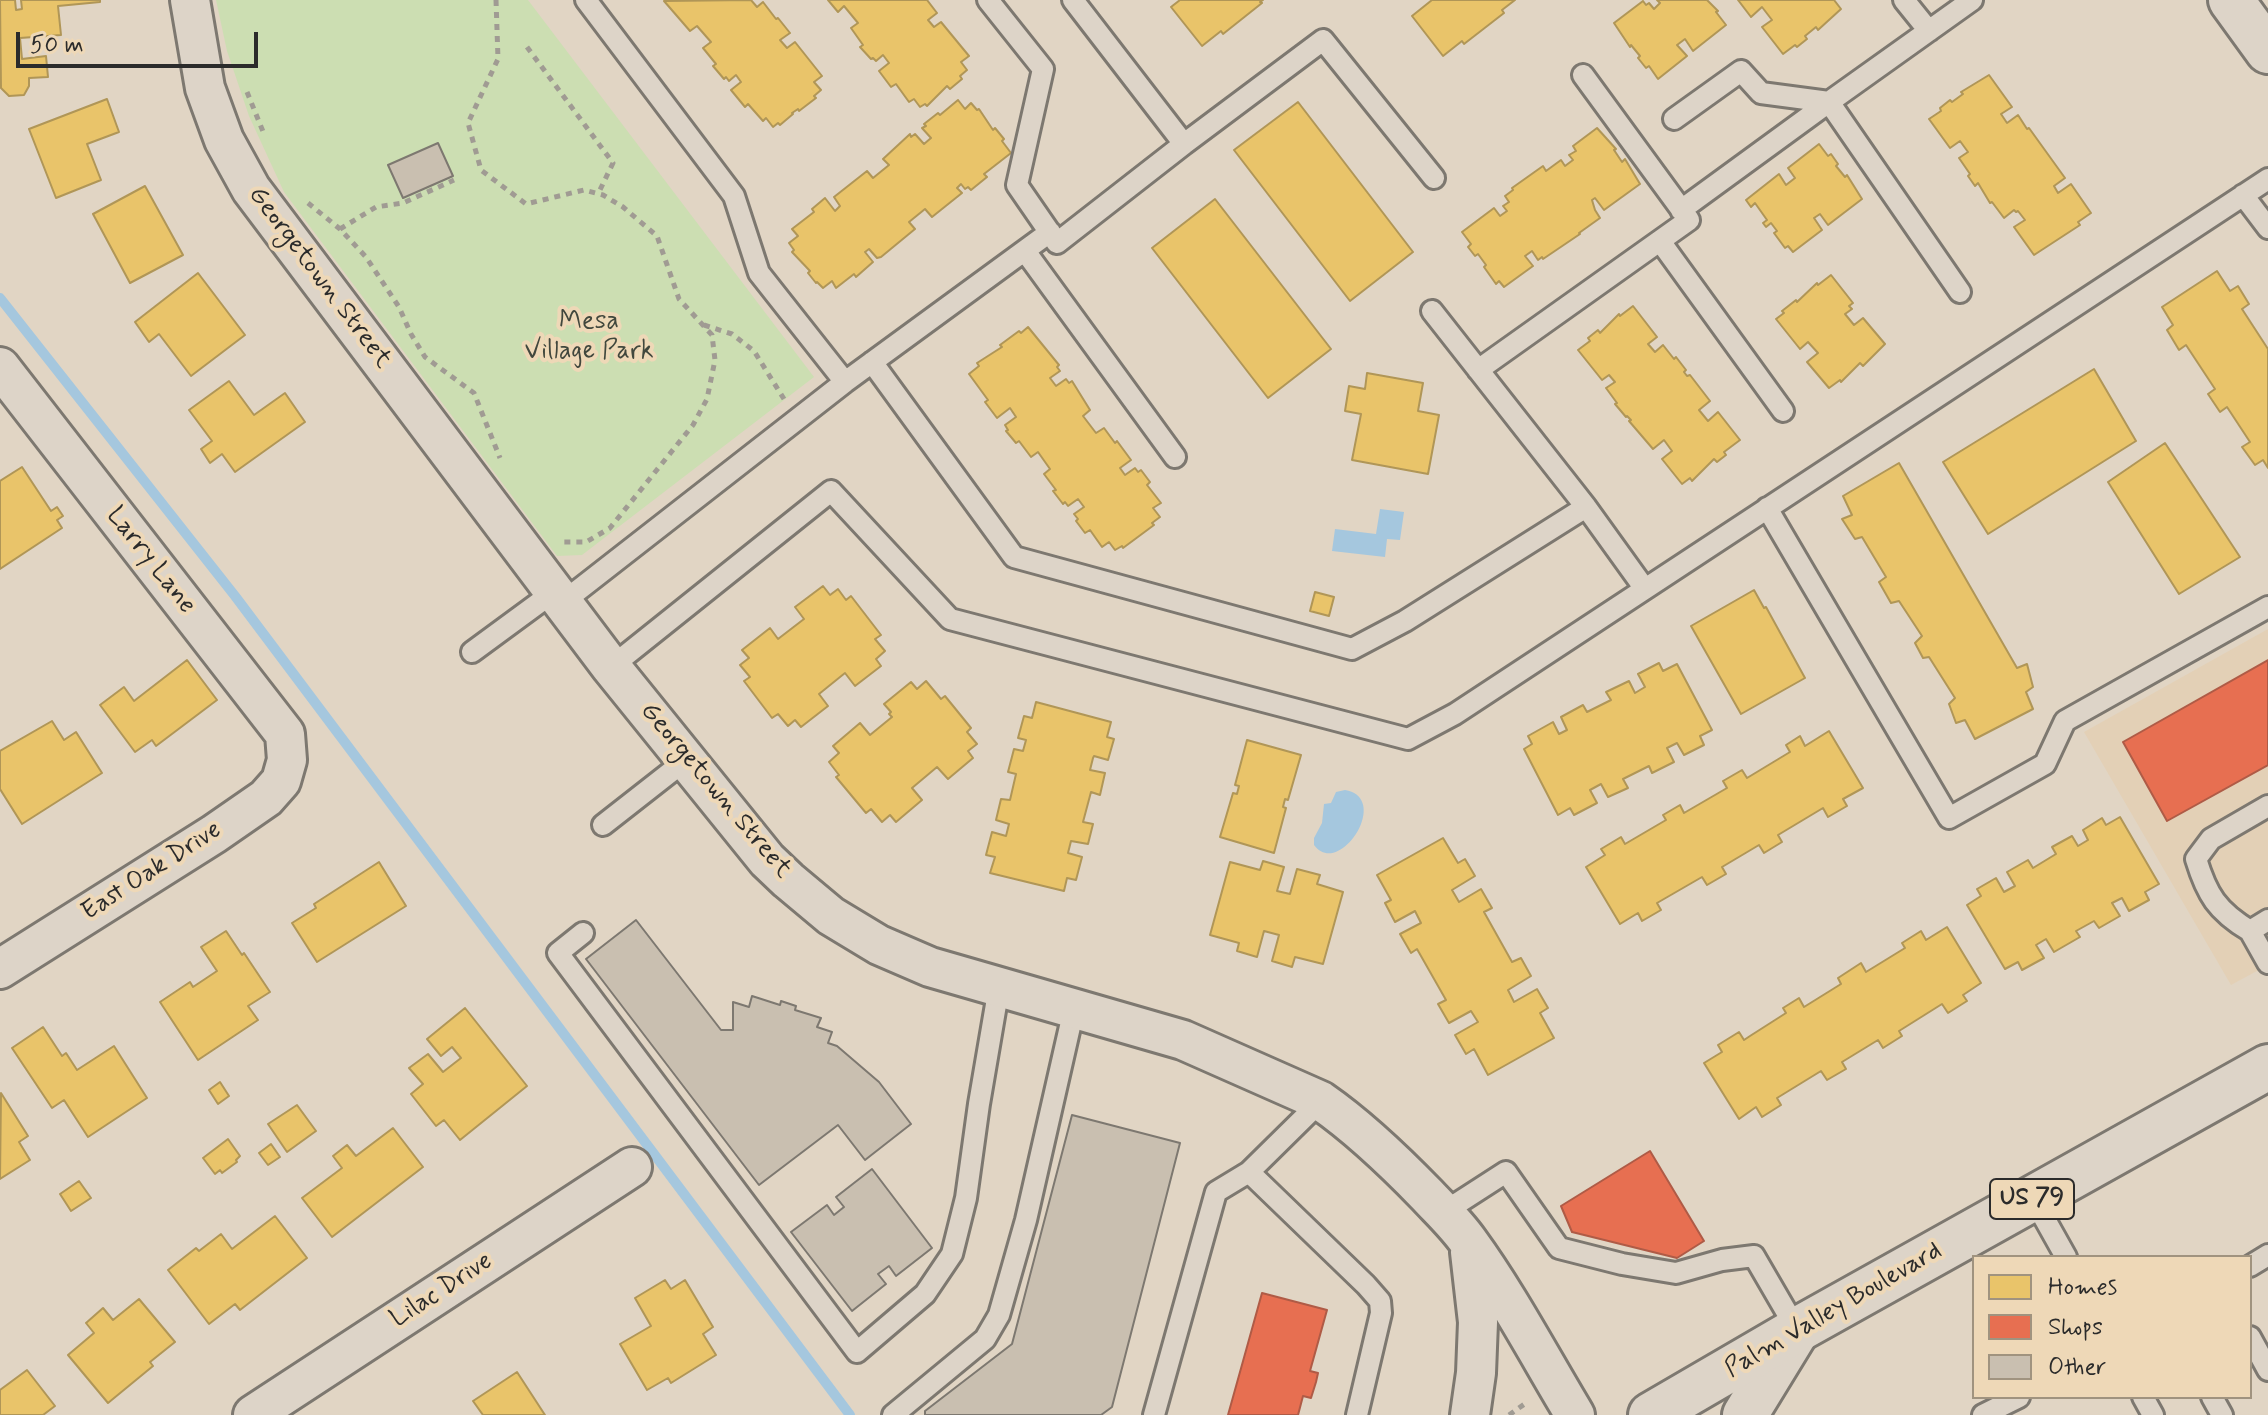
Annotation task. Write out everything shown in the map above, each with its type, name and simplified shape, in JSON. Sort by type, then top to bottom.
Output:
[{"type":"main road","points":[[2231,0],[2268,51]]},
{"type":"main road","name":"Palm Valley Boulevard","points":[[1651,1415],[2268,1067]]},
{"type":"main road","points":[[1745,1415],[1797,1330]]},
{"type":"street","name":"Georgetown Street","points":[[190,0],[205,88],[224,140],[251,189],[611,667],[767,860],[831,916],[879,945],[930,967],[1183,1040],[1321,1101],[1396,1163],[1469,1242],[1575,1415]]},
{"type":"street","name":"Larry Lane","points":[[0,367],[285,734],[287,760]]},
{"type":"street","name":"East Oak Drive","points":[[0,969],[266,798],[281,781],[287,760]]},
{"type":"street","name":"Lilac Drive","points":[[253,1415],[632,1167]]},
{"type":"street","points":[[1469,1242],[1478,1322],[1470,1415]]},
{"type":"lane","points":[[586,0],[734,196],[759,273],[845,382]]},
{"type":"lane","points":[[988,0],[1043,69],[1017,185],[1057,243],[1323,40],[1434,178]]},
{"type":"lane","points":[[1073,0],[1184,144]]},
{"type":"lane","points":[[1904,0],[1929,31]]},
{"type":"lane","points":[[1681,210],[1972,0]]},
{"type":"lane","points":[[1674,119],[1741,71],[1761,93],[1829,102],[1960,292]]},
{"type":"lane","points":[[1478,370],[1689,220],[1583,75]]},
{"type":"lane","points":[[611,667],[831,491],[950,619],[1408,739],[1455,714],[2268,179]]},
{"type":"lane","points":[[2243,195],[2268,228]]},
{"type":"lane","points":[[472,652],[559,596],[1050,232]]},
{"type":"lane","points":[[1660,241],[1783,411]]},
{"type":"lane","points":[[1025,251],[1175,457]]},
{"type":"lane","points":[[1432,311],[1586,507],[1645,589]]},
{"type":"lane","points":[[872,362],[1014,557],[1352,649],[1405,621],[1586,507]]},
{"type":"lane","points":[[1767,508],[1949,818],[2045,764],[2065,721],[2268,607]]},
{"type":"lane","points":[[603,825],[686,760]]},
{"type":"lane","points":[[2268,806],[2211,839],[2196,859],[2215,905],[2250,931],[2268,963]]},
{"type":"lane","points":[[2250,931],[2268,920]]},
{"type":"lane","points":[[583,933],[558,953],[857,1352],[925,1294],[952,1254],[966,1198],[999,987]]},
{"type":"lane","points":[[893,1415],[985,1339],[999,1315],[1026,1220],[1074,1009]]},
{"type":"lane","points":[[1154,1415],[1216,1192],[1249,1172],[1321,1101]]},
{"type":"lane","points":[[1249,1172],[1380,1301],[1381,1313],[1357,1415]]},
{"type":"lane","points":[[1444,1212],[1506,1172],[1559,1248],[1622,1264],[1676,1273],[1722,1260],[1754,1256],[1797,1330]]},
{"type":"lane","points":[[2033,1198],[2065,1255]]},
{"type":"lane","points":[[2252,1341],[2268,1370]]},
{"type":"lane","points":[[1983,1415],[2015,1399]]},
{"type":"path","points":[[496,0],[498,59],[468,123],[481,170],[526,204],[584,190],[623,207],[657,236],[679,299],[712,335],[715,360],[707,399],[693,425],[610,528],[586,542],[564,542],[557,535]]},
{"type":"path","points":[[527,47],[613,163],[598,194]]},
{"type":"path","points":[[245,86],[267,142]]},
{"type":"path","points":[[340,229],[376,207],[403,203],[454,180]]},
{"type":"path","points":[[307,202],[340,229],[366,257],[399,307],[425,357],[474,393],[499,457],[507,469]]},
{"type":"path","points":[[703,325],[732,334],[754,351],[798,420]]},
{"type":"path","points":[[1509,1415],[1526,1403]]},
{"type":"shaded area","points":[[2268,629],[2268,965],[2231,985],[2084,732]]},
{"type":"green space","name":"Mesa Village Park","points":[[216,0],[528,0],[814,377],[582,555],[557,556],[284,192],[249,116],[227,51]]},
{"type":"water","points":[[1380,509],[1404,512],[1400,540],[1387,539],[1385,557],[1332,551],[1335,529],[1376,534]]},
{"type":"water","points":[[1345,790],[1358,796],[1364,807],[1362,820],[1347,845],[1336,852],[1324,853],[1314,845],[1314,838],[1322,823],[1324,804],[1331,803],[1336,792]]},
{"type":"building: Homes","points":[[0,0],[15,0],[16,10],[22,9],[21,0],[100,2],[58,6],[61,35],[20,38],[22,59],[46,56],[48,77],[29,78],[24,95],[9,96],[1,88]]},
{"type":"building: Homes","points":[[751,0],[757,7],[763,2],[778,18],[790,33],[780,40],[787,48],[795,42],[822,76],[814,82],[821,90],[814,96],[816,98],[773,127],[748,104],[745,107],[731,90],[741,82],[736,75],[729,81],[713,66],[716,64],[703,48],[711,42],[697,26],[690,31],[664,1]]},
{"type":"building: Homes","points":[[828,0],[927,0],[937,13],[928,20],[934,27],[941,22],[969,56],[961,62],[967,70],[960,76],[962,79],[950,89],[947,86],[927,106],[920,107],[914,99],[909,102],[896,84],[891,87],[879,71],[889,63],[883,55],[876,61],[860,47],[863,45],[851,28],[858,23],[844,6],[838,12]]},
{"type":"building: Homes","points":[[1180,0],[1263,0],[1223,34],[1221,31],[1202,46],[1171,7]]},
{"type":"building: Homes","points":[[1432,0],[1515,0],[1502,10],[1504,13],[1443,56],[1412,16]]},
{"type":"building: Homes","points":[[1657,0],[1707,0],[1726,25],[1693,51],[1685,39],[1677,45],[1687,56],[1658,79],[1649,66],[1646,68],[1638,58],[1640,56],[1614,23],[1643,1],[1654,9],[1660,3]]},
{"type":"building: Homes","points":[[1738,0],[1834,0],[1841,9],[1818,30],[1816,27],[1805,36],[1807,39],[1797,47],[1795,45],[1783,54],[1762,27],[1772,20],[1762,7],[1751,17]]},
{"type":"building: Homes","points":[[1989,75],[2012,107],[2001,114],[2007,123],[2018,115],[2065,178],[2054,186],[2058,193],[2071,184],[2091,213],[2078,222],[2080,225],[2034,255],[2014,227],[2025,220],[2014,210],[2004,218],[1978,183],[1975,186],[1968,176],[1970,174],[1959,158],[1968,152],[1960,141],[1950,148],[1929,119],[1950,100],[1952,102],[1963,94],[1961,92]]},
{"type":"building: Homes","points":[[107,99],[119,132],[87,144],[101,180],[56,198],[29,129]]},
{"type":"building: Homes","points":[[958,100],[965,109],[971,103],[979,109],[993,130],[995,128],[1004,139],[1002,141],[1011,153],[984,174],[987,177],[971,190],[961,184],[957,188],[962,193],[932,217],[925,209],[909,222],[915,229],[881,257],[877,258],[869,249],[865,252],[873,262],[856,277],[854,274],[836,288],[832,281],[823,288],[816,283],[808,273],[810,271],[792,252],[794,250],[789,243],[798,236],[792,229],[814,212],[812,209],[825,198],[835,211],[840,206],[834,197],[867,171],[873,178],[889,165],[883,159],[910,134],[911,137],[915,134],[924,144],[931,138],[922,128],[926,126],[924,124]]},
{"type":"building: Homes","points":[[1298,102],[1413,252],[1350,301],[1234,150]]},
{"type":"building: Homes","points":[[1597,128],[1616,149],[1622,162],[1625,159],[1640,184],[1604,210],[1595,198],[1592,200],[1600,218],[1543,259],[1538,260],[1532,251],[1525,256],[1533,266],[1504,287],[1499,281],[1496,284],[1478,254],[1475,256],[1468,247],[1471,244],[1462,232],[1494,208],[1500,216],[1507,211],[1503,206],[1509,202],[1505,196],[1512,188],[1543,166],[1546,171],[1561,160],[1565,166],[1573,160],[1569,155],[1576,151],[1573,146]]},
{"type":"building: Homes","points":[[1819,144],[1828,156],[1831,154],[1838,164],[1836,166],[1845,177],[1847,175],[1862,199],[1828,225],[1820,214],[1814,218],[1822,230],[1793,252],[1788,246],[1785,248],[1771,223],[1766,227],[1763,223],[1767,220],[1755,203],[1751,207],[1746,200],[1779,174],[1786,185],[1795,178],[1788,168]]},
{"type":"building: Homes","points":[[145,186],[183,255],[130,283],[93,214]]},
{"type":"building: Homes","points":[[1215,199],[1331,349],[1268,398],[1152,248]]},
{"type":"building: Homes","points":[[2217,271],[2230,291],[2238,286],[2249,304],[2242,309],[2268,349],[2268,468],[2263,460],[2255,465],[2242,447],[2250,442],[2227,407],[2220,412],[2208,394],[2215,389],[2186,345],[2179,350],[2167,330],[2173,325],[2162,307]]},
{"type":"building: Homes","points":[[198,273],[245,335],[191,376],[159,334],[149,342],[135,322]]},
{"type":"building: Homes","points":[[1831,275],[1853,303],[1849,306],[1852,309],[1845,314],[1854,325],[1863,318],[1885,344],[1863,366],[1860,363],[1841,382],[1829,388],[1807,362],[1818,353],[1808,342],[1800,349],[1776,319],[1817,283]]},
{"type":"building: Homes","points":[[1633,306],[1657,337],[1648,344],[1655,352],[1663,345],[1710,401],[1699,410],[1708,421],[1718,412],[1740,440],[1717,462],[1714,459],[1692,481],[1690,478],[1682,484],[1662,459],[1672,451],[1664,440],[1653,449],[1615,404],[1606,388],[1615,382],[1609,375],[1602,380],[1578,350],[1598,330],[1600,333],[1619,314]]},
{"type":"building: Homes","points":[[1028,327],[1059,365],[1060,371],[1050,378],[1056,386],[1066,379],[1069,383],[1072,381],[1090,410],[1083,416],[1096,433],[1104,428],[1131,460],[1120,468],[1125,475],[1135,468],[1138,472],[1141,470],[1150,482],[1147,485],[1161,503],[1153,508],[1160,517],[1152,523],[1154,525],[1123,548],[1115,550],[1109,542],[1102,547],[1090,530],[1085,533],[1074,514],[1084,507],[1078,499],[1068,506],[1065,502],[1063,504],[1044,474],[1050,469],[1038,452],[1031,457],[1019,441],[1016,443],[1006,431],[1005,425],[1016,417],[1010,408],[997,418],[969,374],[979,366],[977,363]]},
{"type":"building: Homes","points":[[2094,369],[2136,441],[1988,534],[1943,462]]},
{"type":"building: Homes","points":[[1367,373],[1423,383],[1418,411],[1439,415],[1428,474],[1352,460],[1361,414],[1345,411],[1349,386],[1365,389]]},
{"type":"building: Homes","points":[[229,381],[254,415],[285,393],[305,422],[235,472],[222,454],[210,463],[201,449],[212,441],[189,410]]},
{"type":"building: Homes","points":[[2165,443],[2240,557],[2179,594],[2108,482]]},
{"type":"building: Homes","points":[[1899,463],[2017,668],[2027,664],[2033,687],[2026,692],[2033,709],[1975,739],[1965,720],[1956,723],[1949,704],[1955,698],[1929,657],[1923,658],[1915,643],[1922,636],[1899,601],[1891,603],[1879,582],[1886,577],[1862,537],[1855,539],[1842,519],[1852,515],[1843,496]]},
{"type":"building: Homes","points":[[22,467],[51,511],[57,507],[63,516],[57,520],[62,528],[0,569],[0,481]]},
{"type":"building: Homes","points":[[823,586],[830,595],[838,589],[846,600],[851,596],[881,635],[875,639],[885,651],[876,659],[881,666],[855,686],[845,673],[819,694],[828,706],[801,727],[795,720],[788,726],[778,714],[772,718],[744,681],[750,677],[740,665],[749,658],[742,650],[770,628],[778,639],[804,619],[795,607]]},
{"type":"building: Homes","points":[[1754,590],[1805,678],[1741,714],[1691,626]]},
{"type":"building: Homes","points":[[1315,592],[1334,597],[1329,616],[1310,611]]},
{"type":"building: Homes","points":[[187,660],[217,700],[156,746],[152,740],[135,752],[100,705],[124,687],[134,701]]},
{"type":"building: Homes","points":[[1659,663],[1663,671],[1677,664],[1712,730],[1700,736],[1704,745],[1684,755],[1677,743],[1667,748],[1674,762],[1652,773],[1649,766],[1623,779],[1628,788],[1608,797],[1601,784],[1590,790],[1597,803],[1574,815],[1570,808],[1558,815],[1524,749],[1532,744],[1528,736],[1553,722],[1559,734],[1567,730],[1561,717],[1583,705],[1587,712],[1611,700],[1606,692],[1629,681],[1635,693],[1645,687],[1638,674]]},
{"type":"building: Homes","points":[[926,681],[941,699],[945,696],[971,728],[967,732],[977,744],[968,751],[973,758],[948,779],[937,767],[912,788],[922,800],[896,822],[890,815],[882,822],[871,809],[866,813],[836,777],[839,775],[829,762],[839,753],[833,746],[860,723],[870,735],[892,717],[884,704],[911,682],[917,689]]},
{"type":"building: Homes","points":[[1036,702],[1111,722],[1107,737],[1114,739],[1108,760],[1093,758],[1090,770],[1105,773],[1100,795],[1091,792],[1083,822],[1093,824],[1088,844],[1071,841],[1068,853],[1082,857],[1076,880],[1067,878],[1064,891],[990,873],[995,857],[986,855],[992,832],[1006,836],[1009,824],[996,820],[1001,799],[1010,800],[1016,774],[1008,772],[1014,749],[1023,751],[1026,740],[1018,738],[1024,716],[1032,718]]},
{"type":"building: Homes","points":[[52,721],[64,740],[76,732],[102,773],[22,824],[0,789],[0,751]]},
{"type":"building: Homes","points":[[1829,731],[1863,788],[1843,799],[1847,806],[1828,817],[1823,808],[1778,835],[1782,842],[1764,853],[1759,845],[1722,867],[1726,874],[1707,885],[1702,877],[1657,903],[1661,910],[1642,921],[1638,913],[1620,924],[1586,867],[1605,855],[1601,849],[1621,837],[1625,844],[1666,820],[1663,815],[1680,805],[1684,813],[1727,788],[1723,781],[1742,770],[1747,778],[1790,752],[1786,745],[1800,736],[1805,746]]},
{"type":"building: Homes","points":[[1247,740],[1301,755],[1288,800],[1285,799],[1283,807],[1286,808],[1274,853],[1220,837],[1233,793],[1237,794],[1239,786],[1235,785]]},
{"type":"building: Homes","points":[[2120,817],[2159,884],[2145,892],[2149,900],[2129,911],[2122,898],[2112,903],[2120,916],[2099,928],[2094,921],[2076,931],[2080,937],[2054,952],[2046,939],[2036,945],[2044,958],[2022,970],[2018,962],[2005,969],[1967,905],[1981,896],[1977,889],[1996,878],[2004,892],[2015,886],[2007,872],[2028,860],[2033,868],[2056,854],[2052,847],[2072,836],[2078,846],[2088,840],[2083,830],[2102,818],[2106,825]]},
{"type":"building: Homes","points":[[1443,838],[1458,863],[1465,859],[1475,876],[1452,890],[1459,902],[1481,889],[1492,908],[1484,912],[1512,962],[1521,958],[1531,976],[1508,990],[1514,1002],[1537,989],[1548,1008],[1540,1013],[1554,1038],[1488,1075],[1474,1049],[1466,1054],[1455,1035],[1478,1022],[1471,1011],[1449,1023],[1438,1004],[1446,1000],[1417,949],[1411,953],[1400,934],[1421,923],[1415,911],[1395,922],[1385,903],[1391,900],[1377,875]]},
{"type":"building: Homes","points":[[1263,861],[1284,867],[1277,891],[1290,894],[1297,869],[1320,875],[1317,884],[1343,892],[1323,964],[1295,957],[1292,967],[1272,961],[1279,935],[1264,931],[1257,957],[1237,951],[1239,943],[1210,935],[1230,862],[1260,870]]},
{"type":"building: Homes","points":[[379,862],[406,906],[317,962],[292,923],[316,908],[314,904]]},
{"type":"building: Homes","points":[[1947,927],[1981,983],[1963,995],[1967,1001],[1948,1013],[1942,1004],[1899,1031],[1902,1036],[1883,1048],[1878,1040],[1842,1062],[1846,1069],[1827,1080],[1821,1071],[1777,1098],[1781,1105],[1762,1117],[1756,1107],[1739,1119],[1704,1063],[1722,1052],[1718,1045],[1739,1032],[1744,1040],[1786,1013],[1783,1008],[1799,998],[1804,1007],[1841,984],[1838,978],[1861,963],[1866,972],[1905,948],[1902,943],[1921,931],[1926,940]]},
{"type":"building: Homes","points":[[226,931],[270,992],[248,1006],[258,1020],[198,1060],[160,1002],[190,982],[193,987],[217,971],[201,947]]},
{"type":"building: Homes","points":[[465,1008],[527,1086],[460,1140],[444,1120],[436,1126],[411,1094],[423,1084],[409,1068],[428,1054],[443,1072],[461,1058],[452,1047],[441,1056],[427,1039]]},
{"type":"building: Homes","points":[[43,1027],[62,1056],[66,1053],[77,1070],[114,1046],[147,1098],[88,1137],[64,1100],[52,1108],[12,1048]]},
{"type":"building: Homes","points":[[220,1082],[229,1096],[218,1104],[209,1090]]},
{"type":"building: Homes","points":[[1,1093],[28,1136],[19,1142],[30,1160],[0,1179]]},
{"type":"building: Homes","points":[[297,1105],[316,1131],[287,1152],[268,1124]]},
{"type":"building: Homes","points":[[393,1128],[423,1167],[332,1237],[302,1198],[342,1168],[333,1156],[347,1145],[356,1156]]},
{"type":"building: Homes","points":[[228,1139],[240,1156],[222,1173],[220,1170],[215,1174],[203,1158]]},
{"type":"building: Homes","points":[[271,1144],[280,1157],[268,1165],[259,1153]]},
{"type":"building: Homes","points":[[79,1181],[91,1198],[71,1211],[60,1194]]},
{"type":"building: Homes","points":[[275,1216],[307,1258],[240,1310],[235,1304],[209,1324],[168,1270],[196,1248],[199,1251],[221,1234],[232,1249]]},
{"type":"building: Homes","points":[[665,1280],[671,1289],[685,1280],[713,1327],[703,1334],[716,1355],[671,1383],[668,1378],[647,1390],[620,1344],[651,1326],[635,1298]]},
{"type":"building: Homes","points":[[139,1299],[175,1342],[150,1362],[153,1366],[108,1403],[68,1355],[94,1333],[86,1323],[103,1308],[113,1320]]},
{"type":"building: Homes","points":[[27,1370],[55,1406],[43,1415],[0,1415],[0,1390]]},
{"type":"building: Homes","points":[[517,1372],[545,1415],[483,1415],[473,1401]]},
{"type":"building: Shops","points":[[2268,660],[2268,765],[2167,821],[2123,742]]},
{"type":"building: Shops","points":[[1650,1151],[1704,1241],[1677,1258],[1572,1232],[1561,1206]]},
{"type":"building: Shops","points":[[1262,1293],[1327,1310],[1310,1371],[1318,1373],[1316,1382],[1311,1398],[1303,1396],[1298,1415],[1228,1415]]},
{"type":"building: Other","points":[[438,143],[453,176],[403,198],[388,165]]},
{"type":"building: Other","points":[[636,920],[721,1030],[733,1030],[733,1002],[749,1007],[752,996],[780,1005],[781,1001],[796,1006],[795,1010],[821,1018],[817,1027],[832,1032],[828,1043],[837,1046],[879,1082],[911,1124],[865,1160],[838,1125],[759,1185],[586,959]]},
{"type":"building: Other","points":[[1072,1115],[1180,1143],[1112,1407],[1101,1415],[925,1415],[925,1411],[1012,1344]]},
{"type":"building: Other","points":[[872,1169],[932,1248],[896,1276],[889,1266],[878,1274],[886,1284],[852,1311],[791,1232],[827,1205],[834,1215],[844,1207],[836,1197]]},
{"type":"waterway","points":[[0,298],[235,596],[850,1415]]}]
